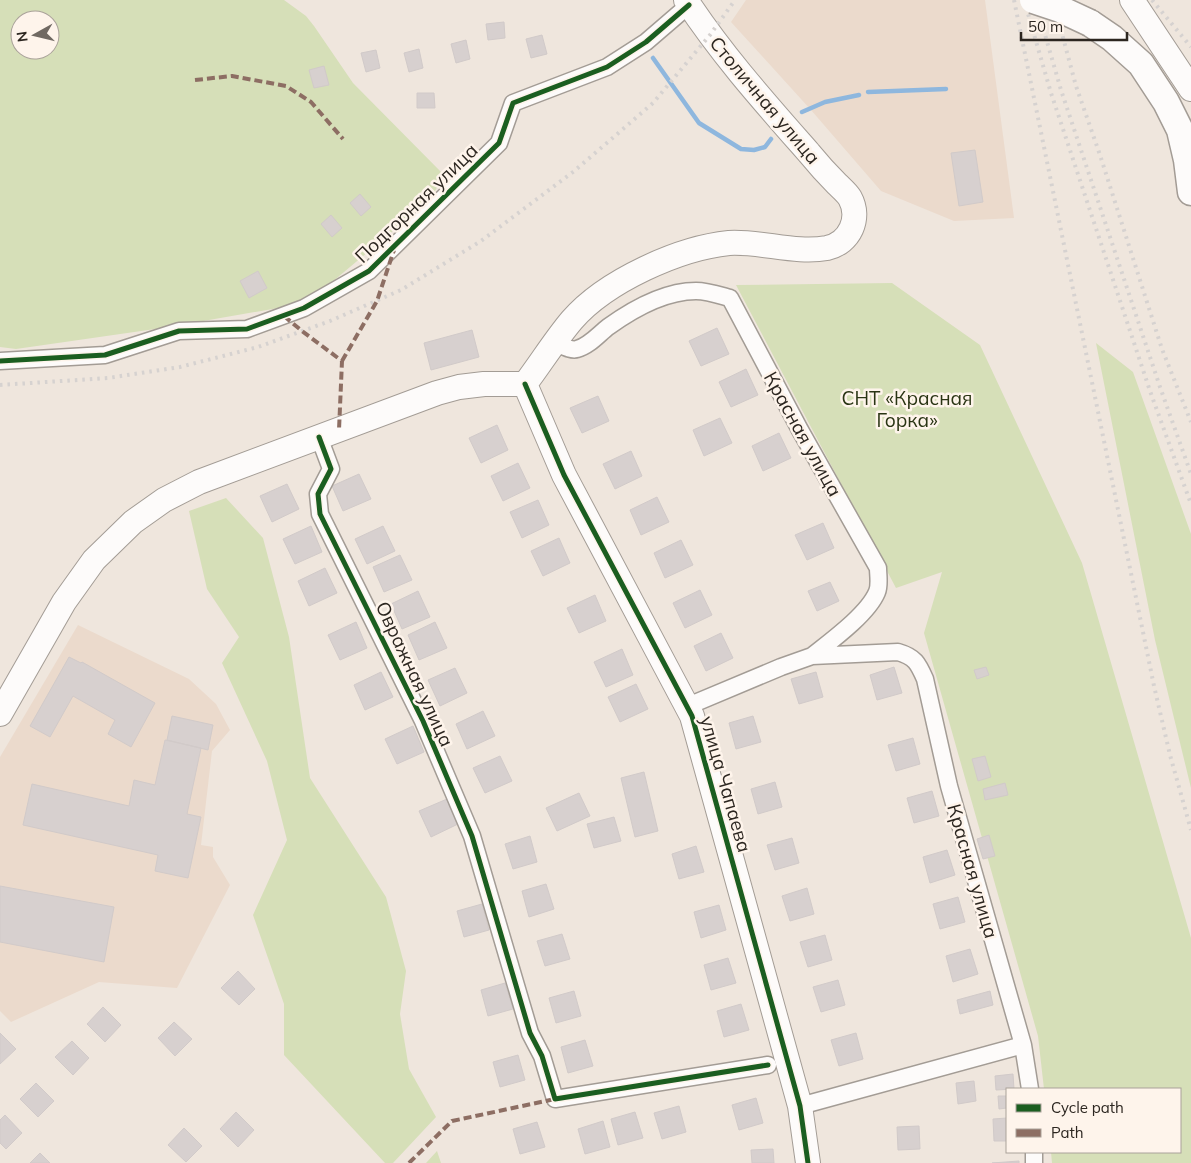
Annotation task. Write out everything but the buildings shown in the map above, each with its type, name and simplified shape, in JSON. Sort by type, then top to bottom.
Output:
[{"type":"main road","points":[[1033,0],[1060,9],[1090,23],[1112,38],[1141,64],[1166,102],[1180,130],[1187,160],[1191,192]]},
{"type":"street","points":[[1132,0],[1191,89]]},
{"type":"street","name":"Столичная улица","points":[[555,343],[573,319],[598,296],[634,274],[669,258],[701,248],[730,243],[764,244],[808,249],[829,248],[843,241],[852,231],[855,220],[854,209],[849,197],[814,160],[750,84],[710,35],[688,3]]},
{"type":"street","name":"Подгорная улица","points":[[0,361],[105,354],[179,331],[247,329],[304,308],[369,271],[389,252],[499,143],[513,103],[607,67],[646,42],[688,3]]},
{"type":"street","name":"Красная улица","points":[[555,343],[575,350],[584,346],[621,318],[646,304],[674,293],[696,291],[730,298],[800,430],[878,568],[878,591],[870,604],[853,622],[812,656]]},
{"type":"street","points":[[0,714],[64,602],[94,560],[132,522],[164,500],[200,482],[437,393],[484,384],[525,384],[555,343]]},
{"type":"street","name":"улица Чапаева","points":[[525,384],[564,475],[688,706],[800,1106],[808,1163]]},
{"type":"street","name":"Овражная улица","points":[[319,437],[331,469],[318,494],[320,514],[423,721],[472,836],[530,1033],[542,1056],[555,1099],[768,1065]]},
{"type":"street","name":"Красная улица","points":[[812,656],[898,652],[910,656],[920,666],[925,680],[949,786],[1023,1045],[1030,1088]]},
{"type":"street","points":[[688,706],[812,656]]},
{"type":"street","points":[[800,1106],[1023,1045]]},
{"type":"shaded area","points":[[746,0],[985,0],[1014,218],[954,221],[881,191],[731,22]]},
{"type":"shaded area","points":[[78,625],[189,679],[216,704],[230,730],[212,751],[201,845],[213,847],[213,857],[230,885],[177,988],[99,982],[11,1022],[0,1011],[0,757]]},
{"type":"green space","points":[[0,0],[284,0],[306,16],[353,83],[444,175],[430,200],[307,303],[169,327],[16,349],[0,347]]},
{"type":"green space","name":"СНТ «Красная Горка»","points":[[892,283],[980,345],[1082,563],[1191,938],[1191,1163],[1052,1163],[1051,1153],[1181,1153],[1181,1088],[1044,1088],[1038,1036],[924,633],[942,572],[896,588],[736,285]]},
{"type":"green space","points":[[1096,343],[1133,372],[1191,534],[1191,788],[1155,640]]},
{"type":"green space","points":[[226,498],[263,538],[289,637],[310,778],[386,897],[406,971],[400,1014],[409,1069],[436,1117],[393,1163],[385,1163],[284,1055],[284,1004],[253,915],[287,840],[267,761],[222,663],[239,637],[207,589],[189,511]]},
{"type":"green space","points":[[437,1151],[441,1163],[426,1163]]},
{"type":"waterway","points":[[653,58],[699,123],[741,149],[754,150],[765,147],[771,139]]},
{"type":"waterway","points":[[868,92],[946,89]]},
{"type":"waterway","points":[[802,112],[825,102],[859,95]]},
{"type":"railway","points":[[0,385],[108,378],[180,367],[258,347],[330,321],[401,290],[481,241],[573,172],[653,103],[710,35],[735,0]]},
{"type":"railway","points":[[1014,0],[1154,686],[1170,755],[1191,830]]},
{"type":"railway","points":[[1024,0],[1051,93],[1150,391],[1191,504]]},
{"type":"railway","points":[[1035,0],[1061,90],[1191,474]]},
{"type":"railway","points":[[1053,0],[1076,86],[1162,349],[1191,422]]},
{"type":"railway","points":[[1152,0],[1191,47]]},
{"type":"marked path","points":[[195,80],[232,76],[286,86],[311,102],[343,139]]},
{"type":"marked path","points":[[342,361],[377,301],[394,250]]},
{"type":"marked path","points":[[284,316],[342,361],[339,430]]},
{"type":"marked path","points":[[409,1163],[452,1121],[555,1099]]},
{"type":"cycle path","points":[[0,361],[105,355],[179,331],[247,329],[304,308],[369,271],[499,143],[513,103],[607,67],[646,42],[689,5]]},
{"type":"cycle path","points":[[525,384],[564,475],[692,716],[800,1106],[808,1163]]},
{"type":"cycle path","points":[[319,437],[331,469],[318,494],[320,514],[423,721],[472,836],[530,1033],[542,1056],[555,1099],[768,1065]]}]
